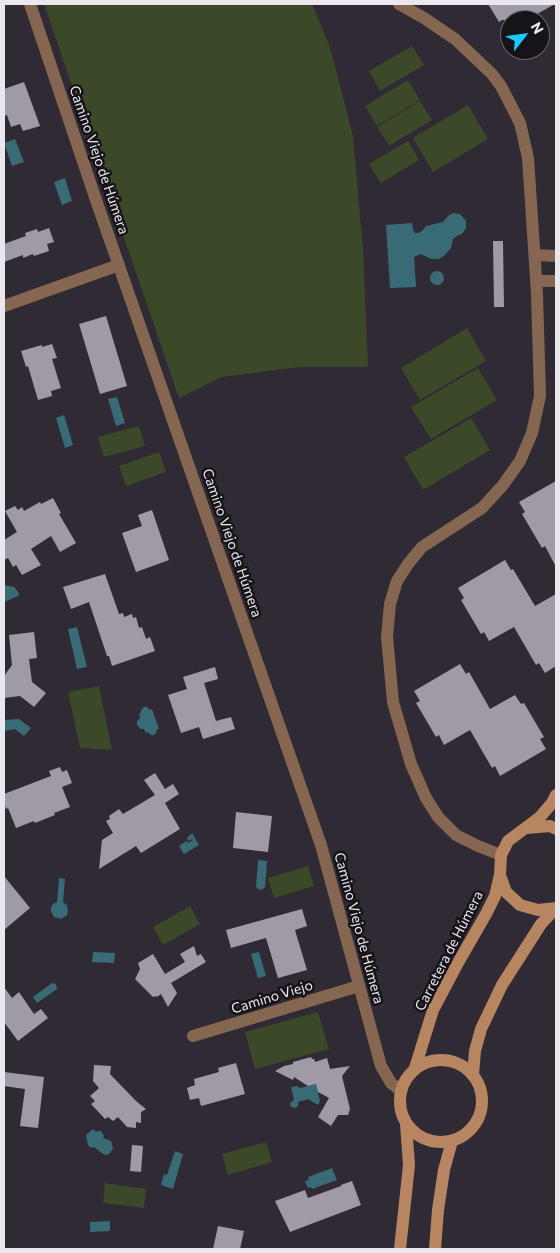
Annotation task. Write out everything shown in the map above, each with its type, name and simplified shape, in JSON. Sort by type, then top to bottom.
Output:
[{"type":"street","name":"Camino Viejo de Húmera","points":[[30,4],[119,266],[321,845],[381,1066],[392,1084],[400,1090]]},
{"type":"street","points":[[399,4],[455,39],[492,74],[501,86],[520,123],[528,158],[537,281],[540,396],[532,433],[520,461],[503,486],[482,508],[422,546],[397,581],[390,604],[387,637],[394,702],[412,764],[426,798],[438,818],[456,836],[501,854],[508,842],[540,817],[556,795]]},
{"type":"street","points":[[535,255],[556,256]]},
{"type":"street","points":[[4,306],[119,266]]},
{"type":"street","points":[[537,281],[556,281]]},
{"type":"street","points":[[525,828],[550,826],[556,829]]},
{"type":"street","name":"Carretera de Húmera","points":[[415,1068],[433,1010],[495,896],[500,875],[501,854]]},
{"type":"street","points":[[500,875],[506,892],[520,905],[538,910],[556,908]]},
{"type":"street","points":[[473,1075],[475,1052],[481,1029],[502,985],[541,924],[556,908]]},
{"type":"street","name":"Camino Viejo","points":[[193,1036],[359,986]]},
{"type":"street","points":[[440,1059],[458,1063],[473,1075],[480,1088],[482,1104],[478,1119],[470,1131],[452,1142],[441,1143],[429,1141],[414,1134],[406,1124],[399,1107],[400,1090],[406,1077],[415,1068],[440,1059]]},
{"type":"street","points":[[400,1249],[409,1165],[406,1124]]},
{"type":"street","points":[[435,1249],[444,1170],[452,1142]]},
{"type":"green space","points":[[44,4],[312,4],[330,47],[353,136],[363,250],[368,367],[300,367],[221,377],[179,398]]},
{"type":"green space","points":[[412,46],[424,65],[380,91],[369,71]]},
{"type":"green space","points":[[408,80],[420,100],[377,126],[365,106]]},
{"type":"green space","points":[[420,101],[432,120],[389,146],[377,127]]},
{"type":"green space","points":[[468,105],[488,139],[433,172],[413,138]]},
{"type":"green space","points":[[408,141],[419,160],[381,183],[369,164]]},
{"type":"green space","points":[[467,328],[486,361],[420,400],[401,368]]},
{"type":"green space","points":[[478,368],[497,400],[431,439],[411,407]]},
{"type":"green space","points":[[471,418],[490,450],[423,490],[404,457]]},
{"type":"green space","points":[[139,426],[145,446],[104,457],[98,437]]},
{"type":"green space","points":[[159,452],[166,472],[126,486],[119,466]]},
{"type":"green space","points":[[99,686],[112,750],[80,748],[68,692]]},
{"type":"green space","points":[[308,866],[314,886],[274,898],[268,878]]},
{"type":"green space","points":[[190,906],[200,924],[163,945],[153,927]]},
{"type":"green space","points":[[318,1012],[329,1049],[255,1069],[245,1032]]},
{"type":"green space","points":[[266,1142],[272,1162],[228,1175],[222,1154]]},
{"type":"green space","points":[[105,1183],[146,1189],[144,1208],[103,1203]]},
{"type":"water","points":[[15,139],[24,162],[12,166],[4,143]]},
{"type":"water","points":[[65,178],[72,201],[62,205],[54,182]]},
{"type":"water","points":[[453,213],[460,214],[466,221],[466,228],[462,234],[453,239],[451,248],[439,259],[431,259],[421,254],[414,257],[416,287],[390,288],[386,225],[412,223],[413,230],[415,233],[418,233],[426,226],[443,222]]},
{"type":"water","points":[[434,271],[440,271],[444,278],[440,285],[434,285],[430,281],[430,275]]},
{"type":"water","points":[[117,397],[125,423],[116,426],[108,399]]},
{"type":"water","points":[[64,415],[73,445],[65,448],[56,418]]},
{"type":"water","points":[[4,585],[14,587],[19,593],[18,596],[4,602]]},
{"type":"water","points":[[77,627],[87,667],[77,669],[68,629]]},
{"type":"water","points":[[144,707],[152,709],[159,729],[157,729],[154,735],[146,733],[144,729],[137,725],[137,721],[140,718],[139,714]]},
{"type":"water","points":[[19,719],[31,728],[24,736],[15,729],[5,731],[4,720]]},
{"type":"water","points":[[192,833],[199,845],[184,854],[179,846],[186,841],[188,843],[193,840],[188,841],[187,838]]},
{"type":"water","points":[[258,860],[267,861],[265,887],[260,890],[256,887]]},
{"type":"water","points":[[59,878],[65,879],[63,902],[67,905],[68,911],[67,915],[61,919],[54,917],[51,911],[53,904],[57,902]]},
{"type":"water","points":[[93,952],[115,953],[114,963],[92,962]]},
{"type":"water","points":[[259,952],[266,976],[258,978],[251,954]]},
{"type":"water","points":[[52,983],[56,984],[57,989],[37,1003],[33,997]]},
{"type":"water","points":[[316,1084],[320,1101],[318,1105],[308,1099],[298,1102],[298,1106],[295,1108],[291,1107],[290,1103],[294,1100],[291,1087],[297,1086],[300,1088]]},
{"type":"water","points":[[93,1129],[96,1132],[101,1131],[104,1136],[103,1138],[111,1141],[113,1148],[107,1155],[88,1145],[86,1135]]},
{"type":"water","points":[[175,1151],[183,1154],[173,1189],[161,1185],[164,1174],[167,1175]]},
{"type":"water","points":[[332,1168],[337,1180],[312,1189],[311,1187],[308,1188],[305,1181],[309,1180],[308,1177]]},
{"type":"water","points":[[110,1221],[110,1231],[90,1232],[90,1222]]},
{"type":"building","points":[[488,4],[555,4],[544,10],[500,10],[499,22]]},
{"type":"building","points":[[24,82],[40,126],[23,131],[20,124],[11,127],[7,115],[4,116],[4,89]]},
{"type":"building","points":[[49,228],[54,242],[47,244],[49,251],[23,258],[23,255],[4,262],[4,244],[26,236],[25,233],[37,229],[38,232]]},
{"type":"building","points":[[493,241],[503,241],[504,307],[494,307]]},
{"type":"building","points":[[106,316],[127,386],[100,394],[79,324]]},
{"type":"building","points":[[52,344],[57,358],[52,359],[61,388],[51,391],[52,396],[38,400],[28,366],[26,367],[21,351]]},
{"type":"building","points":[[556,481],[556,567],[545,546],[542,548],[522,514],[525,512],[519,502]]},
{"type":"building","points":[[53,498],[61,513],[59,514],[76,543],[60,552],[51,536],[31,549],[41,565],[22,575],[16,565],[13,567],[8,558],[4,560],[4,540],[17,532],[5,511],[15,506],[18,510],[22,507],[24,511],[40,502],[41,504]]},
{"type":"building","points":[[152,510],[169,560],[136,572],[122,533],[142,526],[138,515]]},
{"type":"building","points":[[505,560],[511,570],[513,569],[535,606],[556,594],[556,666],[545,673],[539,663],[536,665],[514,627],[489,641],[484,632],[481,634],[461,600],[464,598],[458,588]]},
{"type":"building","points":[[105,574],[119,614],[123,613],[124,617],[132,614],[133,618],[136,617],[139,628],[142,627],[146,639],[150,637],[155,651],[112,666],[89,602],[71,609],[63,587]]},
{"type":"building","points":[[34,632],[37,658],[29,659],[32,682],[46,693],[34,707],[20,696],[4,698],[4,676],[12,665],[9,635]]},
{"type":"building","points":[[460,664],[466,674],[469,672],[490,709],[515,695],[521,704],[524,703],[544,737],[540,739],[546,749],[500,776],[495,766],[492,768],[470,730],[444,745],[439,735],[436,737],[416,703],[420,701],[414,691]]},
{"type":"building","points":[[215,667],[218,679],[204,683],[216,721],[231,717],[235,729],[203,739],[199,727],[181,733],[168,695],[187,689],[183,677]]},
{"type":"building","points":[[60,767],[62,772],[67,770],[72,783],[62,787],[70,807],[35,823],[34,821],[16,828],[8,808],[6,809],[4,794],[51,776],[49,771]]},
{"type":"building","points":[[155,773],[165,789],[173,784],[179,794],[165,803],[180,829],[141,853],[136,846],[99,869],[102,840],[113,833],[106,821],[110,819],[109,816],[119,809],[123,814],[155,795],[144,780]]},
{"type":"building","points":[[236,812],[272,816],[268,852],[233,848]]},
{"type":"building","points":[[4,876],[30,908],[4,930]]},
{"type":"building","points":[[302,909],[307,926],[295,930],[307,970],[278,978],[266,938],[231,948],[226,930]]},
{"type":"building","points":[[194,946],[197,956],[201,954],[206,962],[171,983],[177,993],[168,1007],[161,994],[153,997],[135,979],[140,969],[138,963],[153,954],[165,974],[185,962],[180,954]]},
{"type":"building","points":[[4,987],[12,998],[19,992],[34,1014],[41,1009],[48,1018],[18,1041],[4,1022]]},
{"type":"building","points":[[311,1057],[315,1062],[327,1058],[330,1069],[350,1066],[342,1076],[350,1109],[348,1115],[338,1115],[331,1126],[318,1117],[329,1098],[318,1092],[316,1084],[308,1086],[294,1077],[293,1080],[275,1071],[293,1064],[293,1062]]},
{"type":"building","points":[[236,1063],[245,1094],[201,1106],[199,1098],[190,1100],[187,1088],[195,1085],[194,1079],[219,1072],[218,1068]]},
{"type":"building","points":[[94,1065],[111,1066],[110,1074],[146,1109],[141,1112],[141,1123],[136,1122],[136,1128],[127,1127],[118,1117],[113,1121],[108,1117],[105,1119],[91,1104],[95,1101],[90,1096],[99,1088],[93,1081]]},
{"type":"building","points":[[4,1072],[44,1077],[38,1128],[20,1126],[25,1089],[4,1086]]},
{"type":"building","points":[[132,1145],[143,1146],[141,1172],[130,1171]]},
{"type":"building","points":[[352,1181],[361,1205],[290,1232],[275,1201],[305,1190],[308,1198]]},
{"type":"building","points":[[218,1226],[244,1231],[240,1249],[213,1249]]}]
